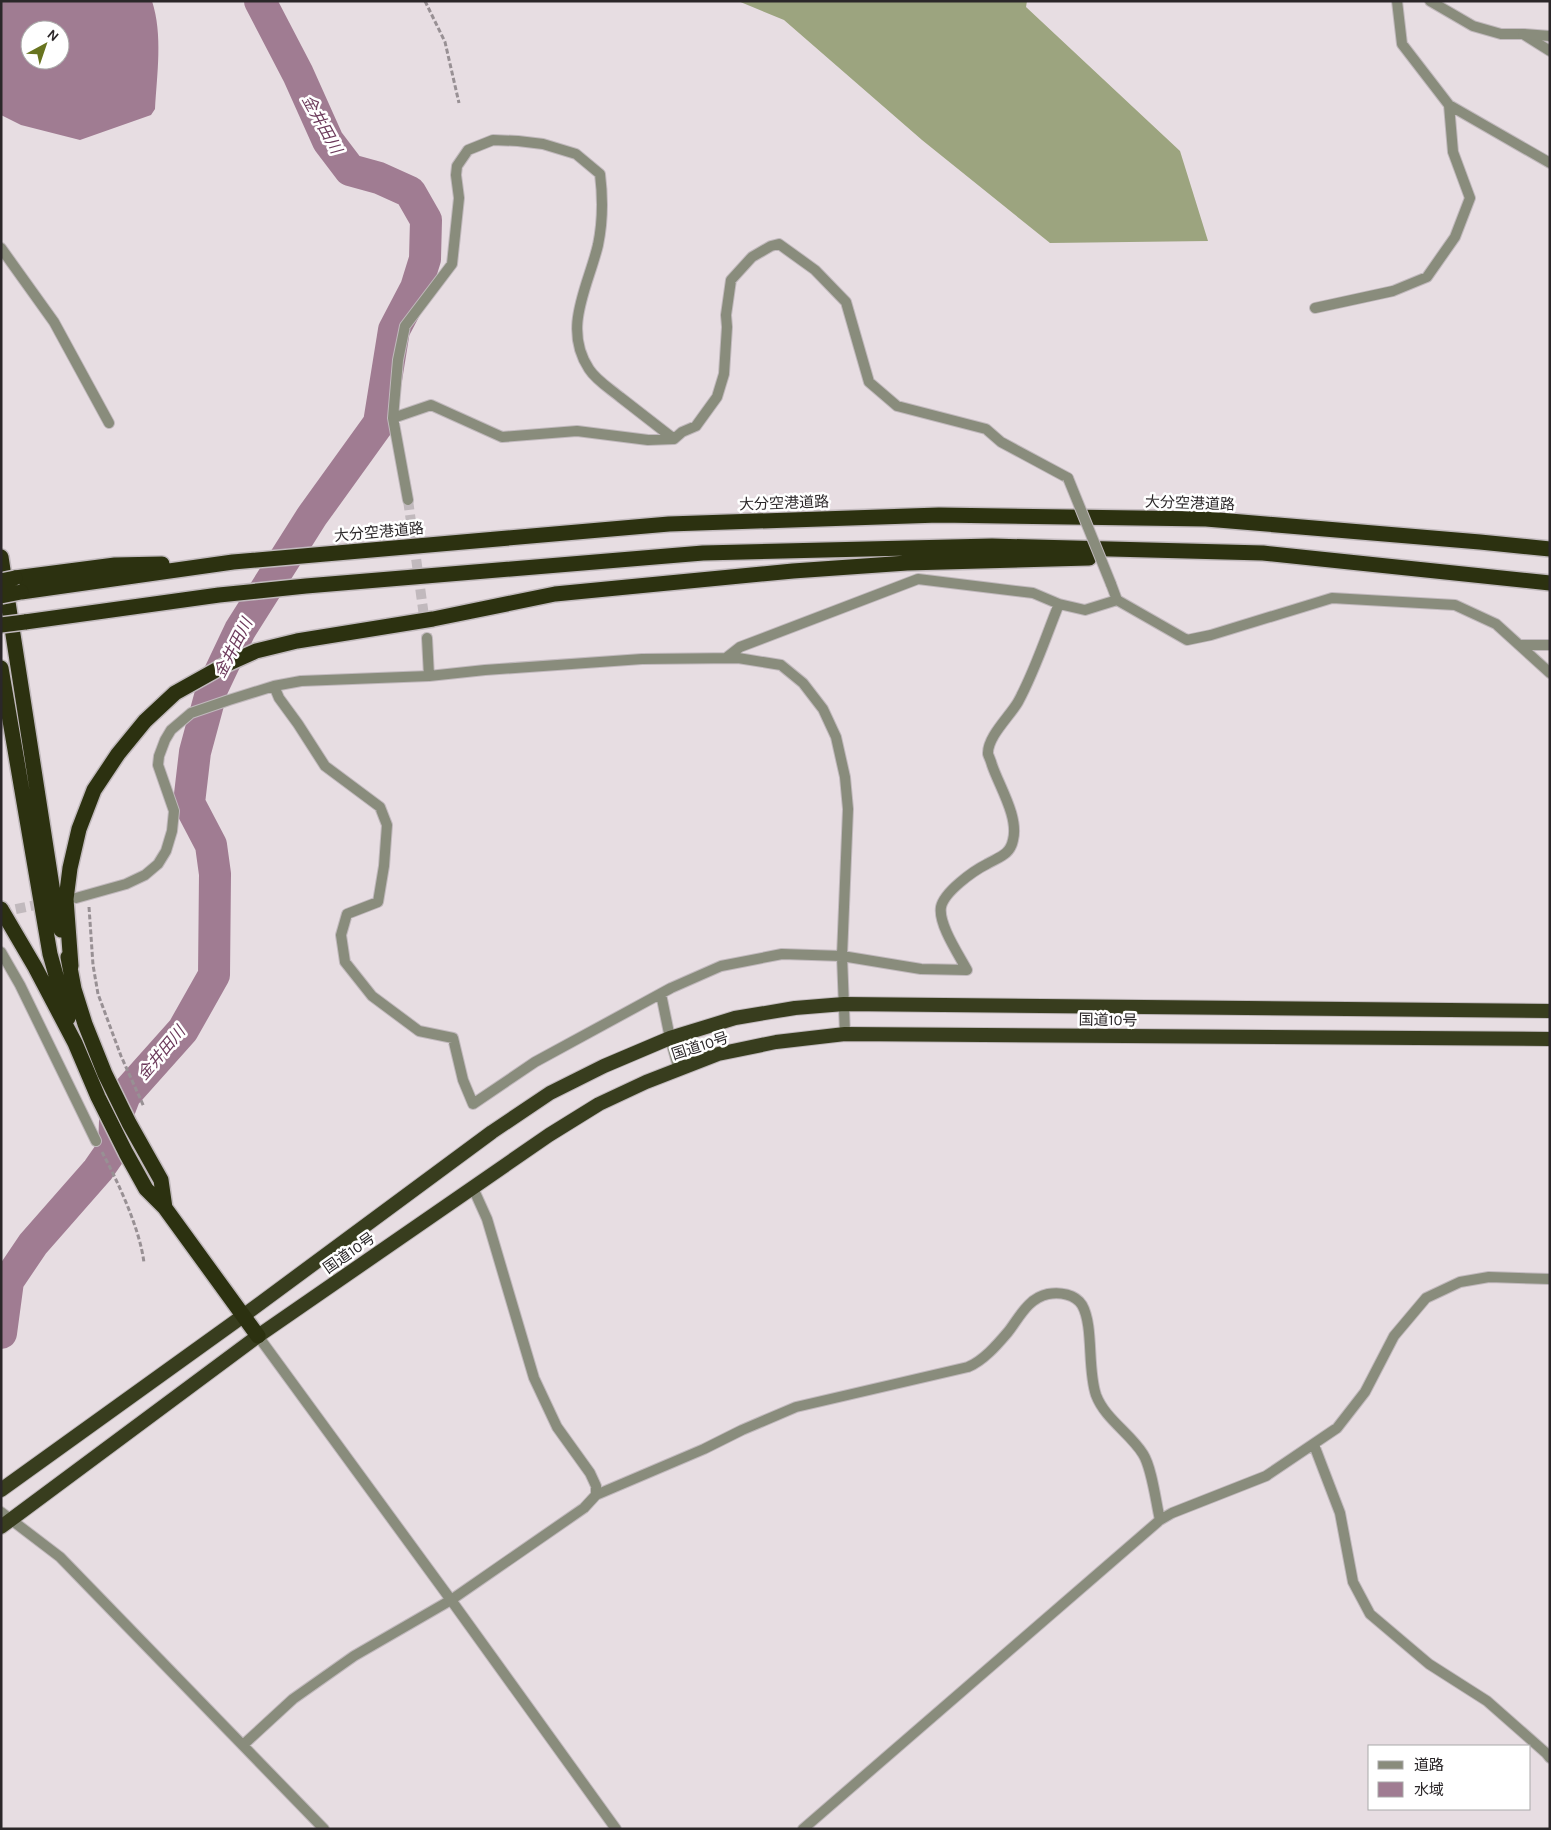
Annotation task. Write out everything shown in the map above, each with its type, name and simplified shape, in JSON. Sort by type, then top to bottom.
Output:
[{"type":"highway","name":"大分空港道路","points":[[1,596],[12,584],[321,554],[669,524],[939,515],[1206,519],[1550,549]]},
{"type":"highway","points":[[1,625],[219,595],[703,552],[992,546],[1263,553],[1550,582]]},
{"type":"highway","points":[[70,966],[66,899],[70,868],[78,829],[94,790],[118,754],[145,721],[175,693],[225,664],[256,651],[297,641],[433,620],[555,594],[575,592],[793,571],[907,564],[1263,553]]},
{"type":"highway","points":[[1,556],[54,899],[74,989],[85,1024],[105,1074],[129,1124],[161,1180],[166,1208]]},
{"type":"highway","points":[[1,668],[50,954],[75,1043]]},
{"type":"highway","points":[[1,908],[36,967],[75,1043],[98,1097],[126,1154],[146,1188],[166,1208],[258,1336]]},
{"type":"highway","name":"国道10号","points":[[1,1490],[243,1316],[492,1132],[550,1093],[604,1066],[670,1038],[735,1018],[795,1008],[844,1004],[1550,1011]]},
{"type":"highway","name":"国道10号","points":[[4,1520],[258,1336],[548,1135],[599,1104],[646,1082],[718,1054],[776,1042],[845,1034],[1550,1039]]},
{"type":"street","points":[[1397,1],[1402,44],[1449,105],[1550,163]]},
{"type":"street","points":[[1430,1],[1473,26],[1501,34],[1550,36]]},
{"type":"street","points":[[1523,34],[1550,51]]},
{"type":"street","points":[[1316,308],[1393,291],[1427,276],[1455,237],[1470,198],[1453,152],[1449,105]]},
{"type":"street","points":[[408,500],[393,418],[398,360],[404,326],[452,264],[459,198],[456,176],[457,166],[468,150],[493,140],[543,144],[576,154],[600,174],[603,201],[599,236],[580,307],[576,330],[578,348],[589,370],[601,382],[674,439]]},
{"type":"street","points":[[393,418],[431,405],[502,437],[577,431],[648,440],[674,439],[682,432],[696,426],[717,397],[724,374],[726,316],[731,280],[752,257],[771,246],[779,244],[815,270],[846,302],[869,382],[897,406],[986,429],[1001,442],[1068,478],[1117,600],[1187,640],[1210,635],[1332,598],[1455,605],[1496,624],[1550,673]]},
{"type":"street","points":[[1,248],[54,322],[109,422]]},
{"type":"street","points":[[726,658],[740,647],[918,579],[1033,593],[1058,604],[1085,610],[1117,600]]},
{"type":"street","points":[[274,686],[279,698],[325,766],[380,807],[387,825],[384,866],[378,902],[347,914],[340,935],[345,962],[372,996],[419,1031],[453,1038],[462,1080],[474,1104],[535,1062],[661,994],[721,966],[782,954],[842,956],[921,969],[967,970],[942,921],[941,907],[950,892],[966,876],[1004,856],[1010,849],[1014,838],[1013,824],[1009,807],[988,754],[991,741],[1018,701],[1032,671],[1058,604]]},
{"type":"street","points":[[427,638],[430,676]]},
{"type":"street","points":[[1520,645],[1550,645]]},
{"type":"street","points":[[76,898],[126,884],[145,875],[158,864],[166,852],[172,831],[174,811],[158,765],[159,756],[171,730],[191,713],[229,700],[274,686],[301,681],[430,676],[485,670],[642,659],[738,658],[781,665],[803,683],[823,709],[836,738],[845,778],[848,809],[842,956],[845,1034]]},
{"type":"street","points":[[1,952],[20,985],[96,1141]]},
{"type":"street","points":[[661,994],[678,1070]]},
{"type":"street","points":[[473,1188],[487,1219],[534,1378],[558,1427],[590,1473],[596,1486],[596,1495]]},
{"type":"street","points":[[804,1829],[1160,1520],[1172,1513],[1266,1476],[1337,1428],[1366,1392],[1394,1336],[1426,1298],[1460,1282],[1489,1277],[1550,1279]]},
{"type":"street","points":[[243,1745],[293,1699],[354,1656],[451,1600],[584,1508],[596,1495],[704,1449],[796,1406],[968,1367],[977,1363],[1006,1334],[1028,1305],[1036,1298],[1048,1294],[1064,1293],[1081,1304],[1087,1318],[1092,1378],[1097,1396],[1105,1412],[1134,1440],[1145,1456],[1160,1520]]},
{"type":"street","points":[[258,1336],[616,1829]]},
{"type":"street","points":[[1314,1445],[1340,1513],[1353,1582],[1370,1614],[1429,1664],[1487,1701],[1550,1758]]},
{"type":"street","points":[[4,1520],[60,1557],[324,1829]]},
{"type":"path","points":[[425,1],[445,42],[458,103]]},
{"type":"path","points":[[88,895],[93,965],[98,994],[121,1056],[144,1107]]},
{"type":"path","points":[[96,1141],[116,1178],[138,1238],[144,1263]]},
{"type":"green space","points":[[738,1],[1027,1],[1026,7],[1180,151],[1208,241],[1050,243],[922,140],[784,20]]},
{"type":"water","points":[[1,1],[152,1],[157,27],[158,55],[155,109],[151,115],[80,140],[21,125],[1,115]]},
{"type":"waterway","name":"金井田川","points":[[1,1333],[8,1281],[33,1244],[98,1170],[114,1147],[115,1121],[125,1095],[183,1030],[214,975],[215,874],[211,845],[189,803],[195,752],[212,689],[240,630],[312,516],[379,423],[394,330],[416,288],[425,259],[426,220],[410,192],[379,178],[350,170],[328,141],[298,74],[260,1]]},
{"type":"tunnel","points":[[408,500],[427,638]]},
{"type":"tunnel","points":[[1,912],[46,903]]}]
